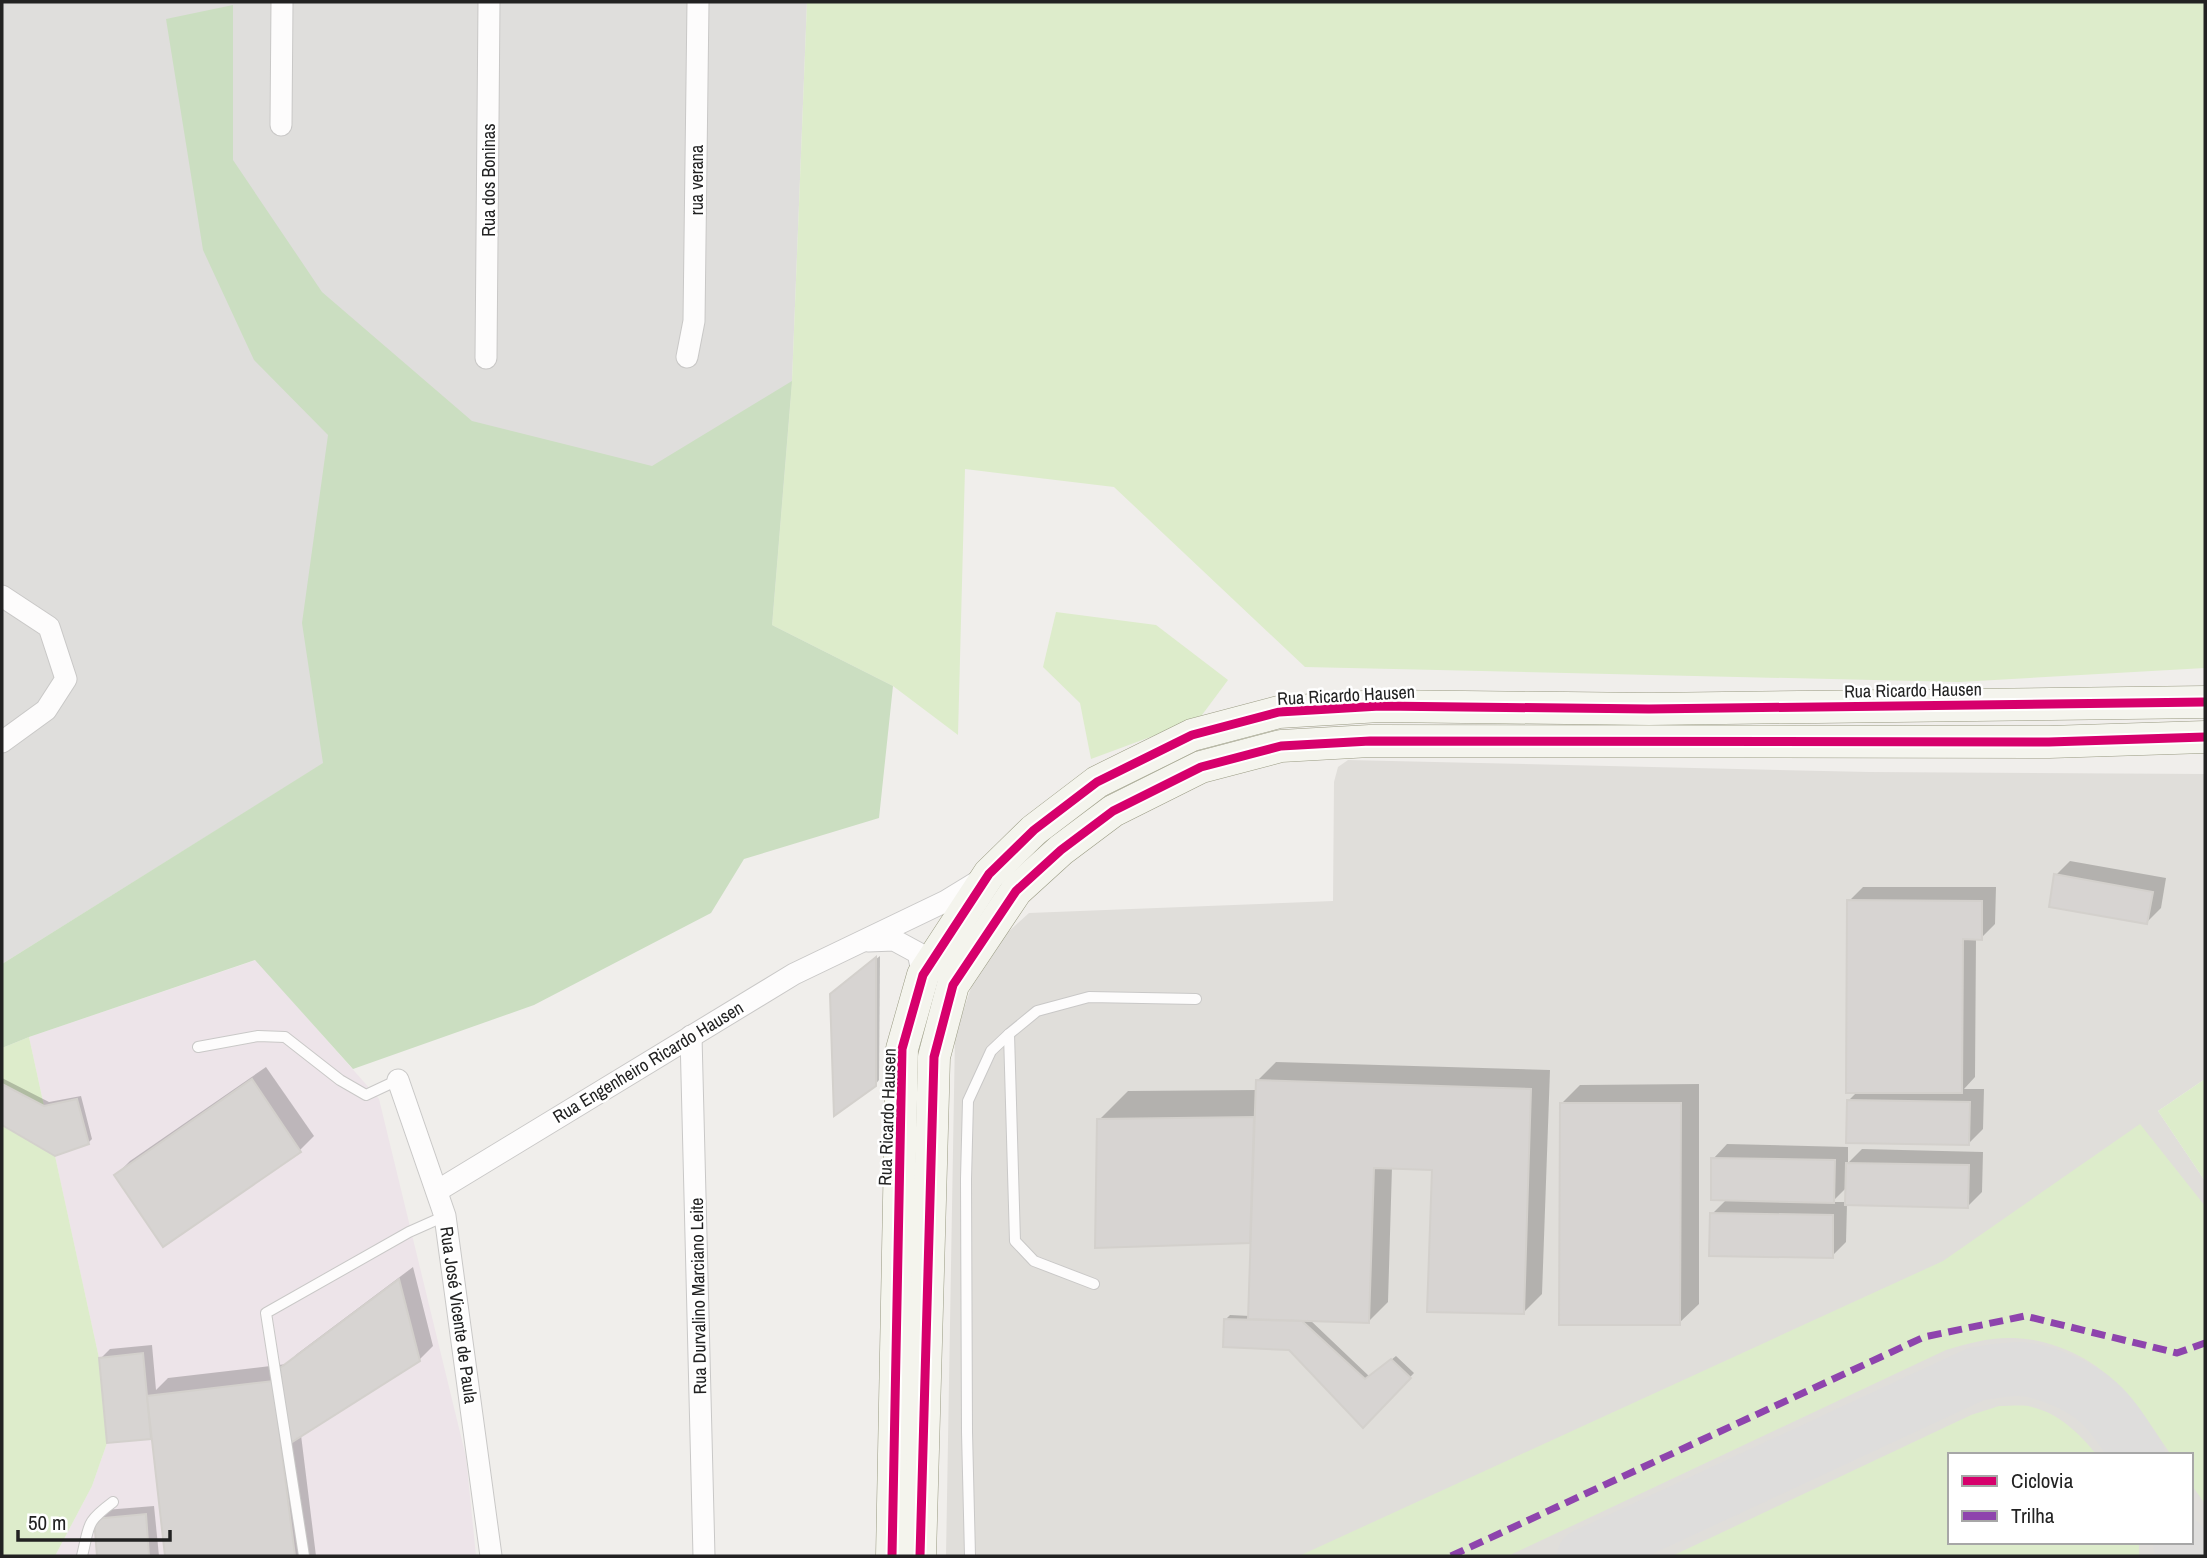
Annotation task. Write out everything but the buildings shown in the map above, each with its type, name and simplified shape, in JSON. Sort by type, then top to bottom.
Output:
[{"type":"street","points":[[281,125],[282,2]]},
{"type":"street","name":"Rua dos Boninas","points":[[486,358],[489,2]]},
{"type":"street","name":"rua verana","points":[[687,357],[694,321],[698,2]]},
{"type":"street","points":[[2,596],[49,627],[66,679],[46,710],[2,742]]},
{"type":"street","name":"Rua Ricardo Hausen","points":[[892,1556],[902,1049],[923,975],[989,874],[1034,830],[1097,782],[1192,734],[1279,712],[1380,706],[1649,709],[2205,702]]},
{"type":"street","points":[[920,1556],[934,1057],[953,985],[1016,891],[1060,850],[1113,811],[1201,767],[1281,746],[1370,741],[2049,742],[2205,737]]},
{"type":"street","name":"Rua Engenheiro Ricardo Hausen","points":[[437,1191],[794,974],[946,901],[989,874]]},
{"type":"street","name":"Rua Engenheiro Ricardo Hausen","points":[[862,941],[894,940],[918,953],[923,975]]},
{"type":"street","name":"Rua Durvalino Marciano Leite","points":[[691,1036],[704,1556]]},
{"type":"street","name":"Rua José Vicente de Paula","points":[[398,1080],[445,1216],[491,1556]]},
{"type":"lane","points":[[970,1556],[967,1419],[968,1101],[991,1051],[1037,1011],[1090,997],[1196,999]]},
{"type":"lane","points":[[1009,1034],[1015,1241],[1034,1261],[1094,1284]]},
{"type":"lane","points":[[198,1047],[258,1036],[285,1037],[340,1080],[366,1095],[398,1080]]},
{"type":"lane","points":[[304,1556],[266,1313],[410,1232],[445,1216]]},
{"type":"lane","points":[[82,1556],[86,1531],[94,1516],[113,1502]]},
{"type":"shaded area","points":[[2,2],[807,2],[792,381],[772,625],[879,818],[324,763],[2,964]]},
{"type":"shaded area","points":[[1348,760],[1869,772],[2205,774],[2205,1079],[2158,1111],[2205,1181],[2205,1556],[946,1556],[955,1035],[975,976],[995,944],[1029,913],[1333,901],[1334,782],[1338,767]]},
{"type":"shaded area","points":[[256,960],[379,1099],[466,1457],[476,1556],[55,1556],[92,1486],[107,1443],[99,1358],[29,1037]]},
{"type":"green space","points":[[807,2],[2205,2],[2205,668],[1959,682],[1305,667],[1114,487],[965,469],[958,735],[893,686],[772,625],[792,381]]},
{"type":"green space","points":[[233,5],[233,160],[322,292],[472,421],[652,466],[792,381],[772,625],[893,686],[879,818],[744,859],[711,913],[534,1005],[353,1069],[255,960],[2,1048],[2,964],[323,763],[302,623],[328,435],[254,360],[203,250],[166,19]]},
{"type":"green space","points":[[1056,612],[1156,625],[1228,680],[1199,719],[1091,759],[1080,703],[1043,667]]},
{"type":"green space","points":[[29,1037],[44,1106],[2,1084],[2,1048]]},
{"type":"green space","points":[[2205,1079],[2205,1181],[2158,1111]]},
{"type":"green space","points":[[2140,1124],[2205,1206],[2205,1504],[2193,1487],[2193,1453],[2170,1453],[2133,1401],[2104,1372],[2061,1348],[2030,1339],[2005,1338],[1946,1350],[1508,1556],[1299,1556],[1943,1261]]},
{"type":"green space","points":[[2,1125],[55,1156],[99,1358],[107,1443],[92,1486],[55,1556],[2,1556]]},
{"type":"green space","points":[[1999,1406],[2028,1406],[2039,1409],[2058,1418],[2075,1431],[2095,1453],[1948,1453],[1948,1544],[2139,1544],[2139,1556],[1672,1556],[1971,1415]]},
{"type":"taxiway","points":[[1584,1556],[1976,1374],[2029,1370],[2072,1385],[2105,1409],[2137,1453]]},
{"type":"taxiway","points":[[2180,1544],[2182,1556]]},
{"type":"marked path","points":[[1451,1556],[1924,1337],[2025,1316],[2177,1353],[2205,1343]]},
{"type":"cycle path","points":[[892,1556],[902,1049],[923,975],[989,874],[1034,830],[1097,782],[1192,735],[1279,712],[1380,706],[1649,709],[2205,702]]},
{"type":"cycle path","points":[[920,1556],[934,1057],[953,985],[1016,891],[1061,850],[1113,811],[1201,767],[1281,746],[1370,741],[2049,742],[2205,737]]}]
